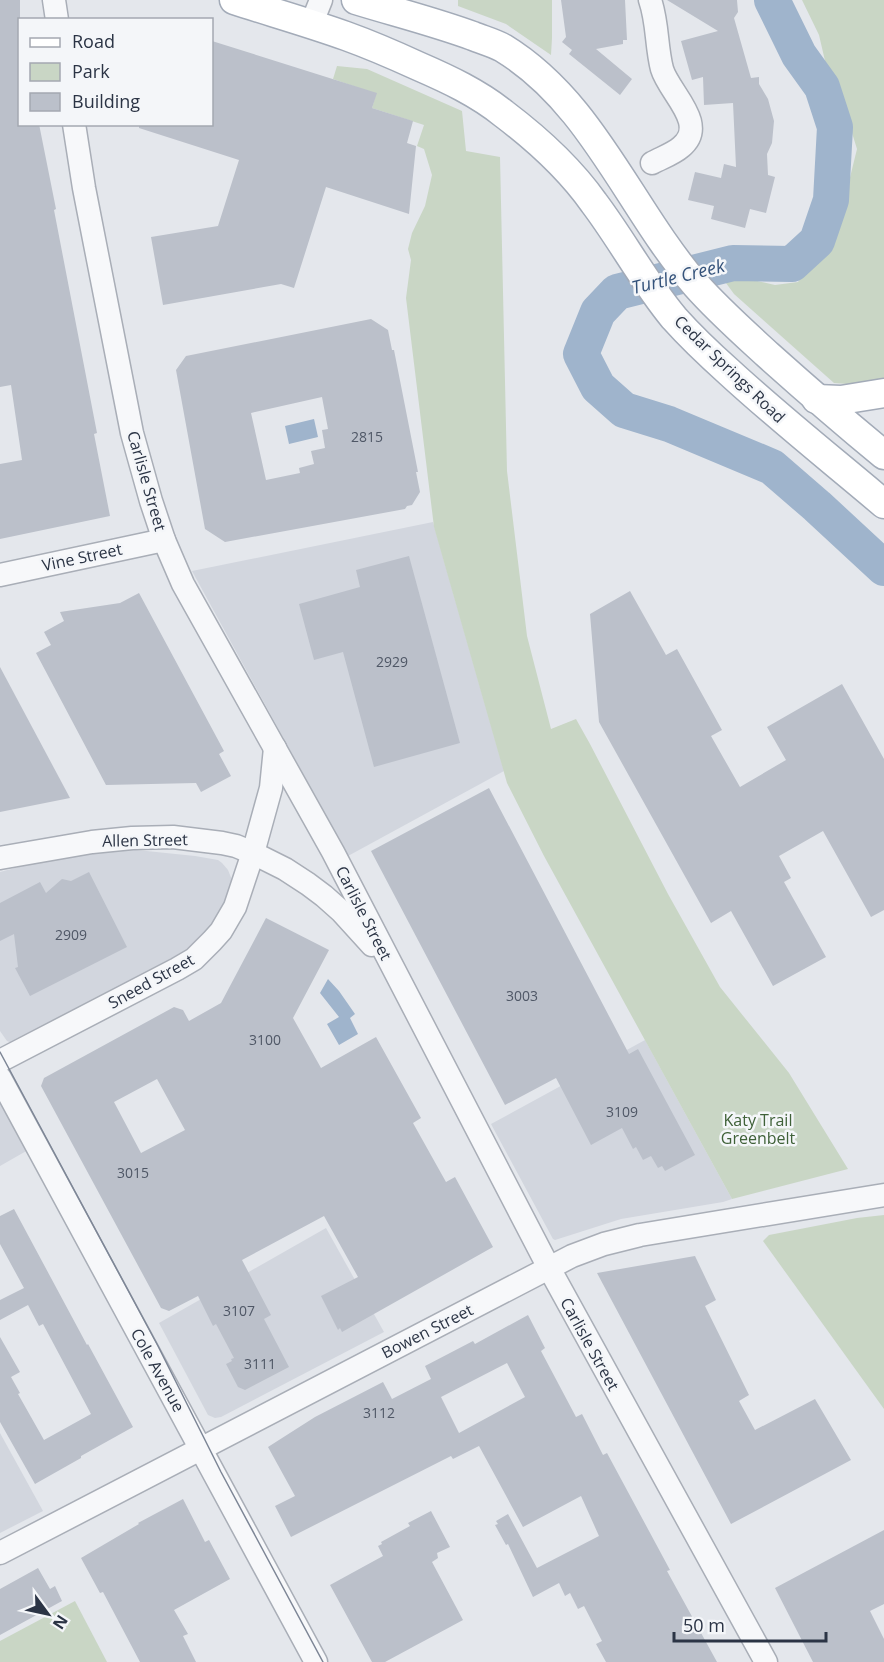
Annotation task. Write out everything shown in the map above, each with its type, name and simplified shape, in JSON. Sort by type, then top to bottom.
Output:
[{"type":"main road","name":"Cedar Springs Road","points":[[234,0],[316,13],[371,45],[450,80],[504,113],[539,142],[593,201],[647,283],[674,318],[699,345],[772,412],[883,499]]},
{"type":"main road","points":[[356,0],[447,26],[501,47],[552,87],[602,149],[652,228],[696,285],[742,332],[816,399],[884,455]]},
{"type":"main road","points":[[816,399],[841,400],[884,393]]},
{"type":"street","points":[[54,0],[57,18]]},
{"type":"street","points":[[650,0],[656,16],[662,71],[691,122],[687,141],[680,148],[652,163]]},
{"type":"street","name":"Carlisle Street","points":[[74,126],[84,188],[132,433],[150,501],[164,540],[193,603],[333,852],[549,1268],[766,1662]]},
{"type":"street","name":"Vine Street","points":[[0,574],[164,540]]},
{"type":"street","name":"Sneed Street","points":[[0,1061],[194,959],[221,931],[235,907],[253,853],[271,788],[275,748]]},
{"type":"street","name":"Allen Street","points":[[0,858],[92,842],[173,837],[236,846],[285,869],[324,896],[342,912],[391,966]]},
{"type":"street","name":"Cole Avenue","points":[[0,1078],[316,1662]]},
{"type":"street","name":"Bowen Street","points":[[0,1553],[572,1256],[603,1244],[640,1235],[884,1195]]},
{"type":"shaded area","points":[[433,522],[504,771],[348,856],[192,571]]},
{"type":"shaded area","points":[[127,849],[195,856],[218,860],[222,863],[232,880],[230,892],[216,920],[191,946],[167,961],[19,1041],[12,1043],[7,1041],[0,1031],[0,872],[83,850]]},
{"type":"shaded area","points":[[645,1040],[732,1199],[621,1219],[555,1240],[491,1124]]},
{"type":"shaded area","points":[[0,1100],[28,1150],[0,1166]]},
{"type":"shaded area","points":[[326,1228],[384,1332],[221,1417],[215,1418],[208,1415],[159,1323]]},
{"type":"shaded area","points":[[0,1433],[43,1511],[0,1533]]},
{"type":"green space","points":[[458,0],[552,0],[551,55],[506,24],[458,6]]},
{"type":"green space","points":[[802,0],[884,0],[884,380],[834,383],[734,294],[718,272],[775,285],[798,282],[840,218],[857,149],[848,120],[829,78],[819,35]]},
{"type":"green space","name":"Katy Trail Greenbelt","points":[[337,66],[367,69],[462,111],[466,151],[500,157],[507,471],[527,636],[551,729],[576,719],[720,987],[789,1073],[848,1169],[732,1199],[544,856],[507,783],[434,527],[406,298],[411,260],[408,249],[412,233],[425,206],[432,175],[424,149],[417,146],[424,125],[372,108],[376,94],[333,79]]},
{"type":"green space","points":[[884,1215],[884,1409],[763,1241],[769,1235]]},
{"type":"green space","points":[[75,1601],[107,1662],[0,1662],[0,1641]]},
{"type":"water","points":[[314,419],[318,437],[289,444],[285,426]]},
{"type":"water","points":[[328,979],[355,1014],[350,1018],[358,1034],[339,1045],[327,1024],[339,1017],[320,993]]},
{"type":"building","points":[[0,0],[20,0],[18,126],[39,126],[97,433],[94,434],[110,516],[0,539],[0,464],[22,460],[11,385],[0,387]]},
{"type":"building","points":[[561,0],[625,0],[627,40],[623,40],[623,44],[596,49],[632,79],[620,95],[569,54],[572,50],[562,42],[566,37]]},
{"type":"building","points":[[667,0],[737,0],[738,12],[734,18],[751,78],[759,77],[759,84],[768,99],[774,121],[772,143],[767,154],[768,175],[775,177],[766,213],[750,209],[745,228],[711,219],[714,206],[688,200],[695,172],[721,178],[724,164],[736,167],[733,103],[704,105],[703,77],[692,80],[681,41],[718,31]]},
{"type":"building","points":[[213,41],[377,93],[372,108],[413,121],[407,143],[416,146],[409,214],[326,187],[294,288],[281,284],[163,305],[151,237],[218,226],[239,160],[139,128],[139,126],[213,126]]},
{"type":"building","points":[[371,319],[388,330],[418,472],[416,472],[420,492],[412,505],[405,509],[225,542],[205,529],[176,370],[186,356]],"holes":[[[322,397],[328,429],[322,430],[325,448],[311,451],[314,464],[299,468],[300,473],[266,480],[251,413]]]},
{"type":"building","points":[[409,556],[460,743],[374,767],[343,652],[314,660],[299,604],[360,587],[356,570]]},
{"type":"building","points":[[630,591],[666,655],[677,649],[722,730],[711,736],[740,787],[786,760],[767,727],[842,684],[884,759],[884,910],[871,917],[823,831],[779,856],[791,878],[784,882],[826,957],[773,986],[731,911],[711,923],[599,722],[590,614]]},
{"type":"building","points":[[139,593],[224,751],[219,754],[231,776],[201,792],[196,783],[106,785],[36,653],[51,645],[44,632],[64,621],[60,612],[120,603]]},
{"type":"building","points":[[0,667],[70,798],[0,812]]},
{"type":"building","points":[[489,788],[629,1054],[638,1049],[695,1155],[665,1171],[662,1166],[658,1168],[651,1156],[643,1160],[636,1147],[633,1149],[622,1128],[591,1145],[556,1078],[505,1105],[371,851]]},
{"type":"building","points":[[89,872],[127,947],[30,996],[15,968],[18,967],[14,934],[0,941],[0,903],[40,882],[46,893],[62,879],[71,881]]},
{"type":"building","points":[[266,918],[329,950],[293,1018],[321,1068],[376,1037],[421,1118],[413,1123],[446,1182],[455,1177],[493,1247],[342,1332],[340,1328],[338,1330],[321,1296],[358,1277],[324,1216],[242,1260],[271,1315],[264,1319],[289,1367],[245,1390],[238,1387],[226,1364],[234,1358],[216,1324],[213,1326],[198,1296],[169,1311],[161,1308],[41,1086],[44,1078],[174,1007],[183,1010],[189,1021],[221,1003]],"holes":[[[157,1079],[185,1130],[141,1153],[114,1102]]]},
{"type":"building","points":[[14,1209],[133,1427],[35,1484],[0,1422],[0,1337],[20,1372],[11,1377],[20,1393],[18,1394],[44,1440],[91,1414],[43,1324],[39,1326],[28,1305],[0,1320],[0,1300],[24,1288],[0,1244],[0,1216]]},
{"type":"building","points":[[695,1256],[716,1300],[705,1306],[749,1395],[739,1401],[755,1430],[815,1399],[851,1460],[731,1524],[597,1273]]},
{"type":"building","points":[[528,1315],[545,1348],[541,1351],[576,1417],[582,1414],[603,1455],[607,1453],[670,1570],[667,1571],[717,1662],[606,1662],[596,1644],[602,1641],[584,1606],[578,1609],[570,1593],[565,1596],[559,1583],[533,1597],[508,1544],[506,1545],[495,1525],[498,1524],[496,1521],[508,1514],[537,1568],[599,1536],[581,1496],[523,1527],[479,1446],[453,1459],[451,1456],[291,1537],[275,1506],[295,1496],[268,1447],[315,1417],[383,1382],[392,1399],[431,1379],[425,1366],[473,1341],[475,1344]],"holes":[[[507,1363],[525,1397],[459,1433],[441,1397]]]},
{"type":"building","points":[[183,1499],[205,1542],[209,1540],[230,1579],[174,1610],[188,1634],[183,1636],[196,1662],[140,1662],[103,1592],[100,1593],[81,1558]]},
{"type":"building","points":[[431,1511],[450,1547],[437,1553],[438,1558],[432,1562],[463,1620],[385,1662],[372,1662],[330,1585],[383,1556],[378,1546],[382,1544],[381,1542],[410,1526],[408,1523]]},
{"type":"building","points":[[884,1530],[884,1604],[870,1611],[884,1639],[884,1662],[813,1662],[775,1588]]},
{"type":"building","points":[[38,1568],[50,1589],[55,1586],[62,1601],[0,1635],[0,1589]]},
{"type":"waterway","name":"Turtle Creek","points":[[772,0],[799,55],[822,87],[835,127],[831,200],[817,241],[792,264],[733,263],[617,292],[598,312],[581,354],[598,387],[624,410],[669,424],[772,467],[884,568]]},
{"type":"tram line","points":[[0,1052],[158,1346],[221,1472],[323,1662]]}]
